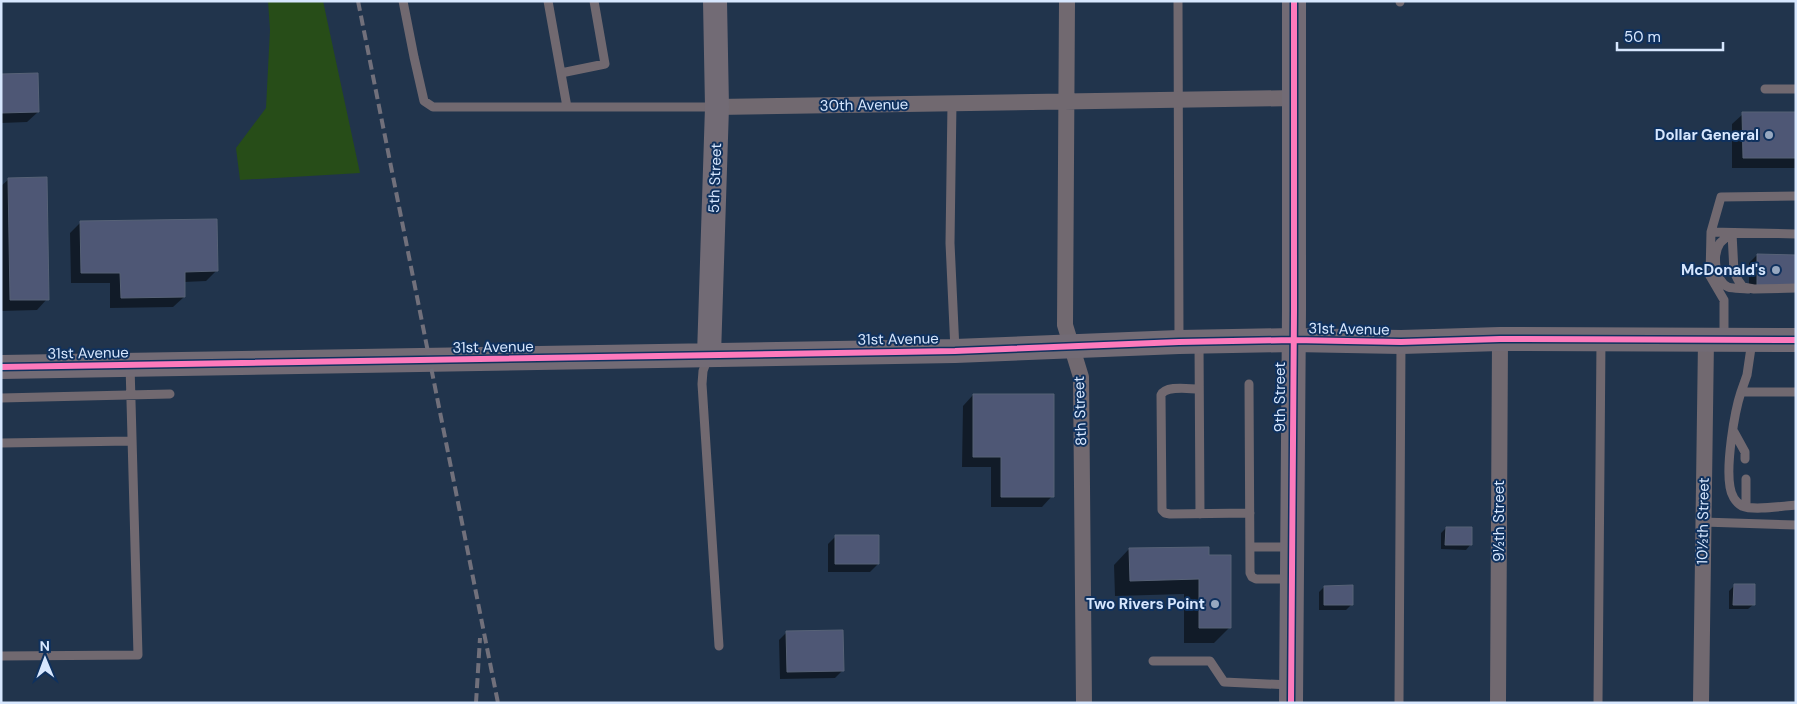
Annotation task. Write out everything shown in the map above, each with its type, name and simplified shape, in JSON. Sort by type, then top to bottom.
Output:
[{"type":"street","name":"5th Street","points":[[709,355],[717,108],[715,1]]},
{"type":"street","name":"8th Street","points":[[1066,1],[1065,325],[1081,377],[1084,703]]},
{"type":"street","name":"9th Street","points":[[1291,694],[1294,1]]},
{"type":"street","name":"30th Avenue","points":[[717,108],[1295,98]]},
{"type":"street","name":"31st Avenue","points":[[1,367],[955,351],[1294,340],[1401,342],[1500,339],[1796,340]]},
{"type":"street","name":"9½th Street","points":[[1498,703],[1500,339]]},
{"type":"street","name":"10½th Street","points":[[1700,703],[1702,522],[1715,340]]},
{"type":"lane","name":"30th Avenue","points":[[403,1],[424,101],[433,107],[717,108]]},
{"type":"lane","points":[[548,1],[567,107]]},
{"type":"lane","points":[[561,73],[605,64],[594,1]]},
{"type":"lane","points":[[1178,1],[1189,342],[1199,389],[1200,514]]},
{"type":"lane","points":[[1765,89],[1796,89]]},
{"type":"lane","points":[[952,103],[950,243],[955,351]]},
{"type":"lane","points":[[1715,340],[1724,300],[1710,276],[1711,232],[1721,197],[1796,196]]},
{"type":"lane","points":[[1711,232],[1796,234]]},
{"type":"lane","points":[[1732,233],[1734,272],[1743,287],[1754,289]]},
{"type":"lane","points":[[1732,233],[1720,242],[1716,251],[1720,279],[1730,288],[1796,288]]},
{"type":"lane","points":[[1598,703],[1601,340]]},
{"type":"lane","points":[[1752,340],[1747,375],[1737,407],[1730,463],[1730,487],[1734,500],[1742,506],[1759,508],[1796,505]]},
{"type":"lane","points":[[1398,703],[1401,342]]},
{"type":"lane","points":[[709,355],[703,371],[702,384],[719,646]]},
{"type":"lane","points":[[1,656],[138,655],[130,365]]},
{"type":"lane","points":[[1249,384],[1250,573],[1256,579],[1292,579]]},
{"type":"lane","points":[[1199,389],[1167,389],[1162,392],[1162,510],[1170,514],[1250,513]]},
{"type":"lane","points":[[1741,392],[1796,392]]},
{"type":"lane","points":[[1,398],[170,394]]},
{"type":"lane","points":[[1734,432],[1745,452],[1745,459]]},
{"type":"lane","points":[[1,444],[132,441]]},
{"type":"lane","points":[[1746,479],[1746,506]]},
{"type":"lane","points":[[1702,522],[1796,525]]},
{"type":"lane","points":[[1250,546],[1292,547]]},
{"type":"lane","points":[[1153,661],[1210,662],[1224,682],[1291,694]]},
{"type":"green space","points":[[268,1],[323,1],[360,173],[240,180],[236,148],[266,108],[270,30]]},
{"type":"building","points":[[38,73],[39,112],[1,113],[1,74]]},
{"type":"building","name":"Dollar General","points":[[1742,112],[1796,112],[1796,158],[1743,158]]},
{"type":"building","points":[[47,177],[49,300],[10,300],[8,178]]},
{"type":"building","points":[[217,219],[218,271],[185,272],[185,297],[121,298],[120,273],[81,273],[80,221]]},
{"type":"building","name":"McDonald's","points":[[1757,254],[1796,255],[1796,285],[1757,285]]},
{"type":"building","points":[[973,394],[1054,394],[1054,497],[1001,497],[1001,457],[973,457]]},
{"type":"building","points":[[1446,527],[1472,527],[1472,545],[1445,545]]},
{"type":"building","points":[[835,535],[879,535],[879,564],[835,564]]},
{"type":"building","name":"Two Rivers Point","points":[[1209,547],[1209,555],[1231,555],[1231,628],[1199,628],[1199,579],[1130,581],[1129,548]]},
{"type":"building","points":[[1734,584],[1755,584],[1755,605],[1733,605]]},
{"type":"building","points":[[1353,585],[1353,605],[1324,605],[1324,586]]},
{"type":"building","points":[[843,630],[844,671],[787,672],[786,631]]},
{"type":"railway","points":[[358,1],[498,703]]},
{"type":"railway","points":[[476,703],[480,638]]},
{"type":"cycle path","points":[[1291,703],[1294,1]]},
{"type":"cycle path","points":[[1,367],[955,351],[1179,342],[1293,340],[1401,342],[1500,339],[1796,340]]},
{"type":"place","name":"Dollar General","points":[[1769,135]]},
{"type":"place","name":"McDonald's","points":[[1776,270]]},
{"type":"place","name":"Two Rivers Point","points":[[1215,604]]}]
